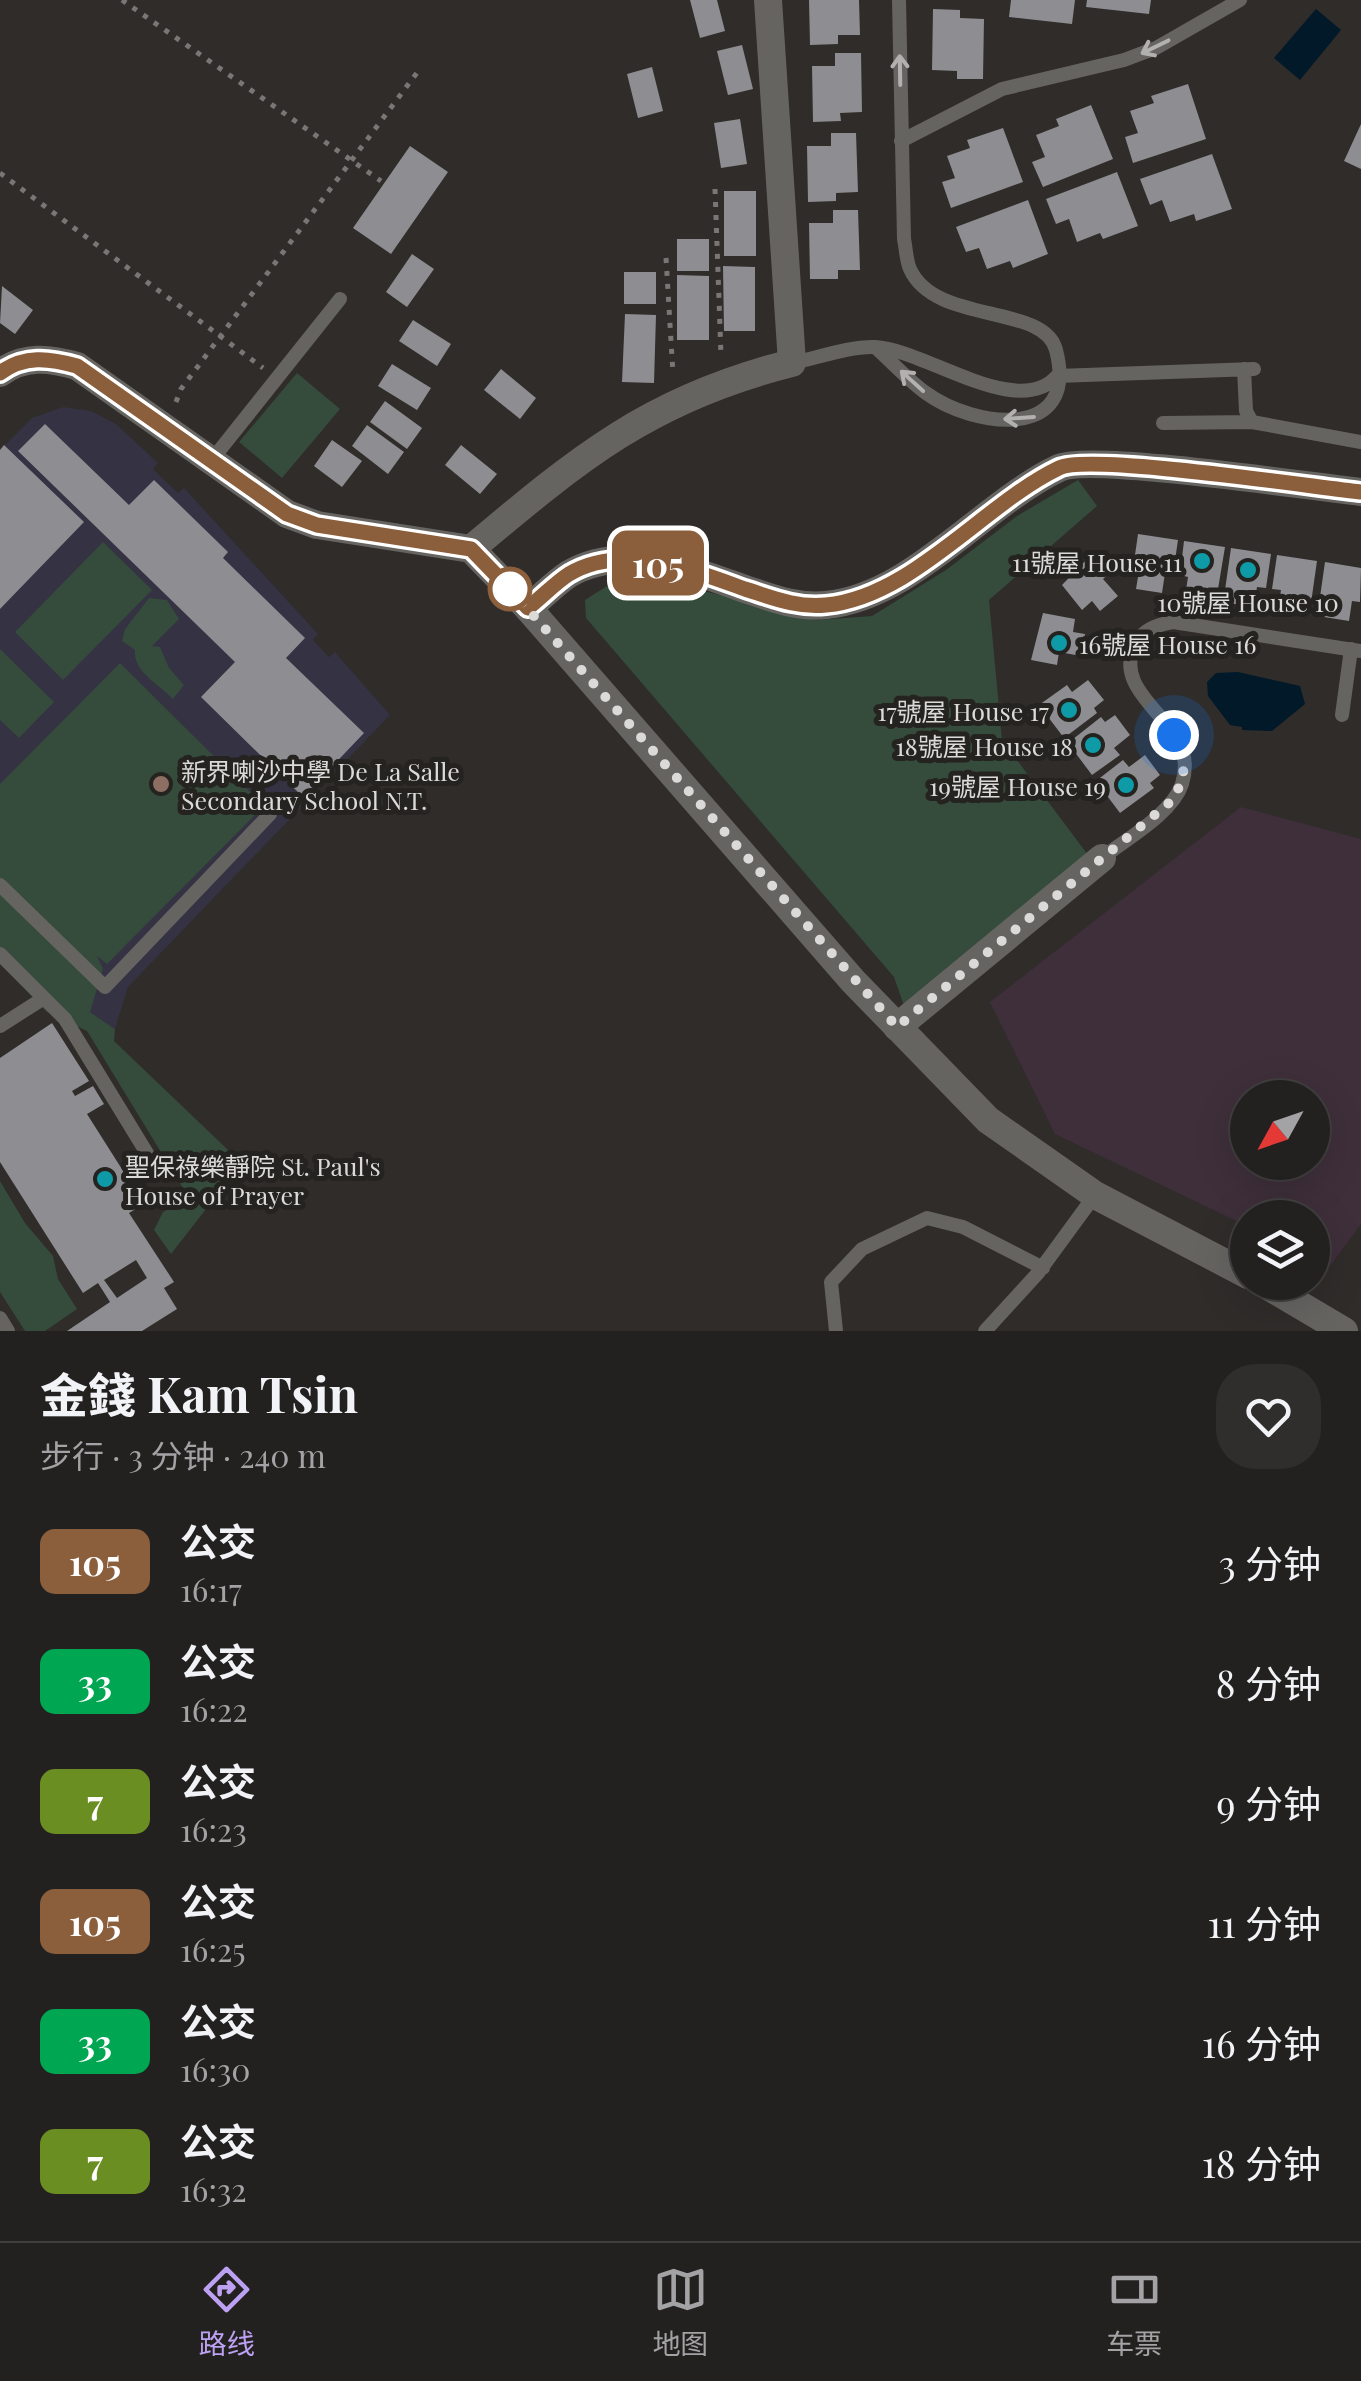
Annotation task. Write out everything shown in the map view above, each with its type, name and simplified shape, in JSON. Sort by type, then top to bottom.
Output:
[{"type":"street","points":[[471,549],[590,451],[629,427],[674,402],[792,363],[768,0]]},
{"type":"street","points":[[0,373],[24,360],[52,359],[77,366],[275,507],[317,525],[471,549],[528,608],[714,824],[897,1027],[988,1120],[1095,1195],[1230,1266]]},
{"type":"street","points":[[528,608],[570,574],[597,564],[628,560],[681,566],[790,604],[853,601],[888,584],[1063,465],[1108,464],[1361,492]]},
{"type":"street","points":[[897,1027],[1102,858]]},
{"type":"street","points":[[1291,1300],[1344,1331]]},
{"type":"lane","points":[[875,347],[926,394],[954,408],[1013,421],[1033,418],[1047,410],[1056,398],[1057,354],[1052,338],[1040,328],[946,303],[923,287],[910,268],[904,239],[899,0]]},
{"type":"lane","points":[[901,140],[1002,89],[1124,60],[1156,48],[1240,0]]},
{"type":"lane","points":[[211,461],[340,299]]},
{"type":"lane","points":[[792,363],[875,347],[987,385],[1015,390],[1040,389],[1057,376],[1249,369],[1246,411],[1252,422]]},
{"type":"lane","points":[[1162,423],[1252,422],[1361,442]]},
{"type":"lane","points":[[1102,858],[1168,804],[1180,789],[1185,771],[1183,751],[1174,735],[1130,674],[1130,654],[1139,637],[1154,625],[1173,622],[1356,650],[1342,715]]},
{"type":"lane","points":[[0,885],[105,988],[270,814]]},
{"type":"lane","points":[[0,954],[66,1019],[159,1174]]},
{"type":"lane","points":[[0,1026],[44,998]]},
{"type":"lane","points":[[984,1331],[1043,1268],[1095,1195]]},
{"type":"lane","points":[[836,1331],[831,1282],[862,1249],[926,1218],[963,1227],[1043,1268]]},
{"type":"lane","points":[[0,1318],[8,1331]]},
{"type":"path","points":[[122,0],[381,181]]},
{"type":"path","points":[[166,428],[180,389],[419,70]]},
{"type":"path","points":[[0,173],[277,379]]},
{"type":"path","points":[[715,189],[722,363]]},
{"type":"path","points":[[666,258],[674,382]]},
{"type":"shaded area","name":"新界喇沙中學 De La Salle Secondary School N.T.","points":[[63,407],[91,411],[116,424],[158,463],[153,469],[178,493],[184,488],[318,634],[313,640],[329,657],[335,652],[390,715],[128,987],[115,1029],[77,1003],[0,926],[0,450],[32,418]]},
{"type":"shaded area","points":[[1241,807],[1361,839],[1361,1224],[1331,1265],[1330,1200],[1230,1200],[1230,1218],[1055,1134],[990,1002]]},
{"type":"green space","points":[[297,373],[340,409],[282,478],[239,442]]},
{"type":"green space","points":[[1078,480],[1097,506],[989,600],[1002,740],[1091,859],[904,1006],[894,977],[586,618],[585,600],[629,572],[818,620],[872,616],[946,570],[1017,516]]},
{"type":"green space","points":[[103,542],[152,590],[63,680],[15,632]]},
{"type":"green space","points":[[149,598],[167,600],[179,619],[152,646],[160,647],[169,668],[184,685],[173,699],[142,671],[135,650],[122,641],[125,629]]},
{"type":"green space","points":[[0,649],[54,702],[19,738],[0,720]]},
{"type":"green space","points":[[120,663],[264,806],[107,964],[97,956],[103,969],[90,1012],[115,1029],[114,1041],[248,1169],[221,1190],[171,1254],[154,1230],[163,1212],[189,1198],[87,1031],[47,1012],[0,964],[0,784]]},
{"type":"green space","points":[[0,1181],[25,1223],[53,1256],[58,1279],[77,1309],[45,1331],[25,1331],[0,1292]]},
{"type":"water","points":[[1316,9],[1341,30],[1300,80],[1274,58]]},
{"type":"water","points":[[1238,672],[1300,686],[1305,704],[1272,731],[1242,730],[1230,725],[1208,696],[1207,682],[1216,673]]},
{"type":"building","points":[[690,0],[717,0],[725,31],[700,38]]},
{"type":"building","points":[[809,0],[859,0],[860,35],[838,35],[838,44],[810,45]]},
{"type":"building","points":[[1011,0],[1075,0],[1072,24],[1009,17]]},
{"type":"building","points":[[1087,0],[1151,0],[1149,14],[1086,7]]},
{"type":"building","points":[[933,9],[960,10],[960,18],[984,19],[983,79],[957,79],[957,71],[932,70]]},
{"type":"building","points":[[742,45],[753,89],[728,95],[717,51]]},
{"type":"building","points":[[835,53],[861,53],[862,112],[840,113],[841,121],[813,122],[812,66],[835,66]]},
{"type":"building","points":[[652,67],[663,111],[638,118],[627,74]]},
{"type":"building","points":[[1188,84],[1206,139],[1133,163],[1125,137],[1138,133],[1130,111],[1154,103],[1151,96]]},
{"type":"building","points":[[1091,105],[1113,159],[1043,187],[1032,162],[1045,157],[1036,135],[1059,126],[1056,119]]},
{"type":"building","points":[[740,119],[747,164],[721,168],[714,123]]},
{"type":"building","points":[[1361,124],[1361,169],[1344,161]]},
{"type":"building","points":[[1003,128],[1023,182],[951,208],[942,182],[955,178],[947,156],[970,148],[967,140]]},
{"type":"building","points":[[831,133],[856,133],[858,192],[836,193],[836,201],[808,202],[807,146],[831,146]]},
{"type":"building","points":[[410,146],[448,172],[391,254],[353,228]]},
{"type":"building","points":[[1212,154],[1232,209],[1196,221],[1194,214],[1170,222],[1162,200],[1150,205],[1140,179]]},
{"type":"building","points":[[1117,172],[1138,226],[1103,239],[1100,233],[1077,242],[1069,219],[1056,224],[1046,199]]},
{"type":"building","points":[[724,191],[756,191],[756,256],[724,256]]},
{"type":"building","points":[[1028,200],[1048,254],[1013,268],[1010,261],[987,269],[979,248],[966,252],[956,227]]},
{"type":"building","points":[[833,210],[858,210],[860,270],[838,270],[838,279],[810,279],[809,223],[833,223]]},
{"type":"building","points":[[677,239],[709,239],[709,271],[677,271]]},
{"type":"building","points":[[412,254],[434,269],[407,307],[386,292]]},
{"type":"building","points":[[723,266],[755,267],[755,331],[724,331]]},
{"type":"building","points":[[624,272],[656,272],[656,304],[624,304]]},
{"type":"building","points":[[677,275],[709,276],[709,340],[677,340]]},
{"type":"building","points":[[2,286],[33,310],[15,334],[0,323]]},
{"type":"building","points":[[625,314],[656,315],[654,383],[622,382]]},
{"type":"building","points":[[413,320],[451,344],[437,366],[399,341]]},
{"type":"building","points":[[392,364],[431,388],[417,410],[378,386]]},
{"type":"building","points":[[501,369],[536,398],[520,419],[484,390]]},
{"type":"building","points":[[385,401],[422,428],[407,449],[370,422]]},
{"type":"building","points":[[45,424],[129,505],[154,480],[228,552],[223,558],[305,638],[286,658],[364,733],[303,797],[201,697],[235,662],[18,451]]},
{"type":"building","points":[[367,425],[404,452],[388,474],[352,446]]},
{"type":"building","points":[[332,440],[362,461],[342,487],[314,466]]},
{"type":"building","points":[[4,445],[84,522],[0,609],[0,450]]},
{"type":"building","points":[[461,445],[497,474],[480,494],[445,465]]},
{"type":"building","points":[[1138,534],[1178,540],[1173,574],[1165,573],[1162,593],[1136,589],[1138,577],[1132,576]]},
{"type":"building","name":"11號屋 House 11","points":[[1184,541],[1225,547],[1218,589],[1213,588],[1211,601],[1185,597],[1188,577],[1180,575]]},
{"type":"building","name":"10號屋 House 10","points":[[1231,548],[1271,554],[1266,588],[1257,587],[1254,607],[1229,603],[1231,591],[1225,590]]},
{"type":"building","points":[[1095,551],[1112,571],[1103,579],[1118,596],[1100,611],[1092,601],[1082,610],[1062,585]]},
{"type":"building","points":[[1277,555],[1317,561],[1311,603],[1305,602],[1304,614],[1278,610],[1281,590],[1272,589]]},
{"type":"building","points":[[1325,562],[1361,568],[1360,602],[1352,601],[1349,621],[1324,617],[1325,605],[1319,604]]},
{"type":"building","name":"16號屋 House 16","points":[[1043,613],[1075,619],[1073,632],[1085,634],[1081,656],[1059,652],[1057,665],[1031,660]]},
{"type":"building","name":"17號屋 House 17","points":[[1088,680],[1104,700],[1094,708],[1097,713],[1064,738],[1039,705],[1067,685],[1072,692]]},
{"type":"building","name":"18號屋 House 18","points":[[1115,715],[1130,735],[1114,748],[1120,755],[1092,775],[1068,743],[1101,717],[1105,722]]},
{"type":"building","name":"19號屋 House 19","points":[[1145,755],[1160,775],[1150,783],[1154,788],[1120,813],[1096,781],[1123,760],[1129,767]]},
{"type":"building","name":"聖保祿樂靜院 St. Paul's House of Prayer","points":[[52,1023],[89,1081],[72,1091],[75,1096],[93,1086],[104,1104],[87,1114],[144,1204],[129,1213],[174,1282],[164,1288],[177,1309],[142,1331],[67,1331],[110,1302],[98,1283],[83,1293],[0,1162],[0,1058]],"holes":[[[136,1260],[147,1278],[117,1298],[104,1280]]]},
{"type":"bus line","name":"105","points":[[0,373],[24,360],[52,359],[77,366],[287,514],[317,525],[471,549],[528,608],[570,574],[597,564],[628,560],[681,566],[790,604],[823,606],[853,601],[924,561],[1063,465],[1108,464],[1361,492]]},
{"type":"place","name":"11號屋 House 11","points":[[1202,561]]},
{"type":"place","name":"10號屋 House 10","points":[[1248,570]]},
{"type":"place","name":"16號屋 House 16","points":[[1059,643]]},
{"type":"place","name":"17號屋 House 17","points":[[1069,710]]},
{"type":"place","name":"18號屋 House 18","points":[[1093,745]]},
{"type":"place","name":"新界喇沙中學 De La Salle Secondary School N.T.","points":[[161,784]]},
{"type":"place","name":"19號屋 House 19","points":[[1126,785]]},
{"type":"place","name":"聖保祿樂靜院 St. Paul's House of Prayer","points":[[105,1179]]},
{"type":"route","points":[[510,589],[701,810],[897,1027],[1168,804],[1180,789],[1185,771],[1183,751],[1174,735]]}]
